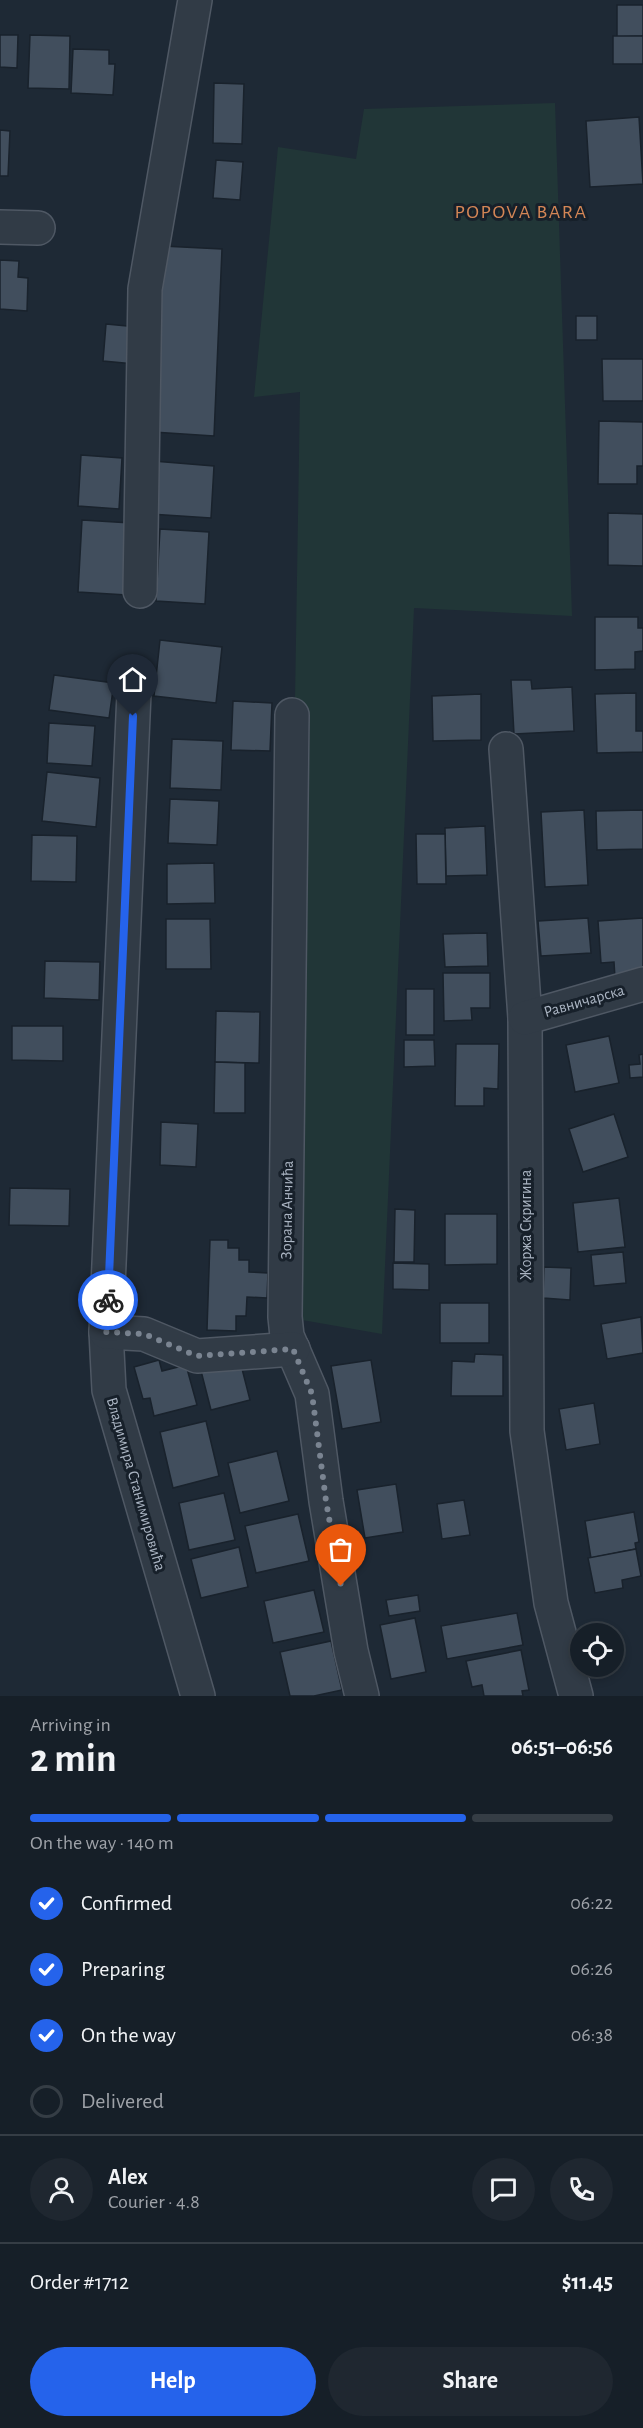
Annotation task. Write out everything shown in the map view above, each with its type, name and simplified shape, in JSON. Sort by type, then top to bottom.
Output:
[{"type":"street","points":[[140,591],[145,289],[195,0]]},
{"type":"street","points":[[0,227],[38,228]]},
{"type":"street","name":"Владимира Станимировића","points":[[134,693],[106,1332],[109,1390],[198,1696]]},
{"type":"street","name":"Зорана Анчића","points":[[292,715],[285,1317],[287,1336],[312,1394],[326,1501],[351,1651],[362,1696]]},
{"type":"street","name":"Жоржа Скригина","points":[[506,750],[525,1018],[527,1431],[551,1603],[576,1696]]},
{"type":"street","name":"Равничарска","points":[[525,1018],[643,984]]},
{"type":"street","points":[[106,1332],[144,1334],[197,1356],[293,1349]]},
{"type":"green space","points":[[555,103],[572,616],[414,608],[382,1334],[285,1317],[300,392],[254,397],[278,147],[356,159],[364,109]]},
{"type":"building","points":[[617,5],[643,5],[643,36],[617,37]]},
{"type":"building","points":[[0,35],[18,35],[17,68],[0,67]]},
{"type":"building","points":[[30,35],[70,36],[69,89],[28,88]]},
{"type":"building","points":[[613,36],[643,36],[643,64],[613,64]]},
{"type":"building","points":[[73,49],[109,50],[109,64],[115,64],[113,95],[71,93]]},
{"type":"building","points":[[214,83],[244,84],[242,144],[213,143]]},
{"type":"building","points":[[639,117],[643,184],[590,187],[586,121]]},
{"type":"building","points":[[0,130],[10,131],[8,176],[0,176]]},
{"type":"building","points":[[216,160],[243,162],[240,200],[213,198]]},
{"type":"building","points":[[162,246],[222,249],[214,436],[153,432]]},
{"type":"building","points":[[0,260],[19,261],[18,277],[28,278],[27,311],[0,309]]},
{"type":"building","points":[[576,316],[597,316],[597,340],[576,340]]},
{"type":"building","points":[[106,324],[159,329],[156,366],[103,361]]},
{"type":"building","points":[[602,359],[643,359],[643,401],[603,401]]},
{"type":"building","points":[[599,421],[643,422],[643,466],[637,466],[637,484],[598,484]]},
{"type":"building","points":[[81,455],[122,458],[119,509],[78,506]]},
{"type":"building","points":[[153,461],[214,466],[211,518],[150,514]]},
{"type":"building","points":[[608,513],[643,514],[643,566],[608,565]]},
{"type":"building","points":[[82,520],[131,523],[127,595],[78,592]]},
{"type":"building","points":[[160,529],[209,532],[205,604],[156,601]]},
{"type":"building","points":[[595,617],[638,617],[638,628],[643,628],[643,651],[635,652],[635,669],[595,670]]},
{"type":"building","points":[[160,640],[222,647],[216,703],[154,696]]},
{"type":"building","points":[[54,675],[114,683],[109,718],[49,710]]},
{"type":"building","points":[[511,680],[531,680],[532,689],[572,687],[574,731],[514,734]]},
{"type":"building","points":[[636,693],[636,731],[643,731],[643,752],[597,753],[595,694]]},
{"type":"building","points":[[481,694],[481,740],[433,741],[432,696]]},
{"type":"building","points":[[233,701],[272,703],[270,751],[231,750]]},
{"type":"building","points":[[49,723],[95,726],[92,766],[47,763]]},
{"type":"building","points":[[172,739],[223,741],[221,790],[170,788]]},
{"type":"building","points":[[47,772],[100,778],[96,827],[42,821]]},
{"type":"building","points":[[170,799],[219,801],[217,845],[168,843]]},
{"type":"building","points":[[584,810],[588,885],[545,887],[541,812]]},
{"type":"building","points":[[643,810],[643,849],[597,850],[596,811]]},
{"type":"building","points":[[485,826],[487,875],[446,876],[445,828]]},
{"type":"building","points":[[416,834],[445,834],[446,884],[417,884]]},
{"type":"building","points":[[32,835],[77,836],[76,882],[31,881]]},
{"type":"building","points":[[214,863],[215,903],[167,904],[167,864]]},
{"type":"building","points":[[588,918],[591,953],[541,956],[538,921]]},
{"type":"building","points":[[643,918],[643,977],[615,978],[614,962],[601,963],[598,921]]},
{"type":"building","points":[[166,919],[210,919],[211,969],[166,969]]},
{"type":"building","points":[[487,933],[488,966],[445,967],[443,934]]},
{"type":"building","points":[[45,961],[100,962],[99,1000],[44,998]]},
{"type":"building","points":[[443,973],[490,973],[490,1008],[471,1008],[472,1020],[444,1021]]},
{"type":"building","points":[[406,989],[434,989],[434,1035],[406,1035]]},
{"type":"building","points":[[216,1011],[260,1012],[259,1063],[215,1062]]},
{"type":"building","points":[[12,1026],[63,1026],[63,1061],[12,1060]]},
{"type":"building","points":[[609,1036],[619,1083],[575,1092],[566,1045]]},
{"type":"building","points":[[404,1040],[434,1040],[435,1066],[404,1067]]},
{"type":"building","points":[[456,1044],[499,1044],[498,1089],[484,1088],[484,1106],[455,1106]]},
{"type":"building","points":[[643,1054],[643,1077],[630,1078],[629,1065],[640,1064],[639,1055]]},
{"type":"building","points":[[215,1062],[245,1063],[245,1113],[214,1113]]},
{"type":"building","points":[[614,1114],[628,1157],[583,1172],[569,1129]]},
{"type":"building","points":[[161,1122],[198,1124],[196,1167],[160,1165]]},
{"type":"building","points":[[10,1188],[70,1189],[69,1226],[9,1225]]},
{"type":"building","points":[[619,1198],[625,1247],[578,1252],[573,1203]]},
{"type":"building","points":[[395,1209],[415,1210],[414,1262],[394,1262]]},
{"type":"building","points":[[445,1214],[497,1214],[497,1264],[445,1265]]},
{"type":"building","points":[[210,1240],[228,1240],[228,1248],[239,1248],[239,1260],[249,1260],[249,1272],[268,1273],[267,1298],[247,1297],[246,1316],[236,1316],[236,1331],[207,1330]]},
{"type":"building","points":[[623,1252],[626,1283],[594,1286],[591,1255]]},
{"type":"building","points":[[393,1263],[429,1264],[429,1290],[393,1289]]},
{"type":"building","points":[[544,1267],[571,1268],[570,1300],[543,1298]]},
{"type":"building","points":[[440,1303],[489,1303],[489,1343],[440,1343]]},
{"type":"building","points":[[641,1317],[643,1353],[607,1359],[601,1324]]},
{"type":"building","points":[[475,1354],[503,1355],[503,1396],[451,1396],[452,1361],[474,1362]]},
{"type":"building","points":[[239,1357],[250,1400],[211,1410],[200,1367]]},
{"type":"building","points":[[159,1360],[162,1371],[186,1365],[197,1405],[154,1416],[150,1398],[143,1399],[134,1367]]},
{"type":"building","points":[[371,1360],[381,1422],[342,1429],[331,1366]]},
{"type":"building","points":[[594,1403],[600,1444],[566,1450],[559,1409]]},
{"type":"building","points":[[206,1421],[219,1476],[173,1488],[160,1432]]},
{"type":"building","points":[[277,1451],[289,1501],[240,1513],[228,1463]]},
{"type":"building","points":[[396,1484],[403,1532],[365,1538],[357,1490]]},
{"type":"building","points":[[224,1493],[235,1540],[189,1550],[179,1503]]},
{"type":"building","points":[[464,1500],[470,1535],[442,1539],[437,1504]]},
{"type":"building","points":[[634,1512],[639,1542],[635,1543],[636,1549],[591,1558],[585,1521]]},
{"type":"building","points":[[298,1514],[309,1561],[256,1573],[245,1526]]},
{"type":"building","points":[[239,1547],[248,1587],[201,1598],[191,1559]]},
{"type":"building","points":[[636,1549],[641,1576],[622,1580],[623,1588],[595,1593],[588,1558]]},
{"type":"building","points":[[314,1590],[324,1632],[273,1643],[264,1601]]},
{"type":"building","points":[[418,1595],[420,1611],[389,1616],[386,1600]]},
{"type":"building","points":[[517,1613],[523,1645],[447,1659],[441,1626]]},
{"type":"building","points":[[415,1618],[426,1672],[391,1679],[380,1625]]},
{"type":"building","points":[[331,1641],[342,1690],[314,1696],[290,1696],[280,1652]]},
{"type":"building","points":[[521,1650],[529,1690],[522,1691],[523,1696],[484,1696],[482,1685],[472,1687],[466,1661]]},
{"type":"way so far","points":[[108,1300],[106,1332],[144,1334],[197,1356],[293,1349],[312,1394],[326,1501],[341,1586]]},
{"type":"district","name":"POPOVA BARA","points":[[521,212]]},
{"type":"route","points":[[108,1300],[133,716]]}]
